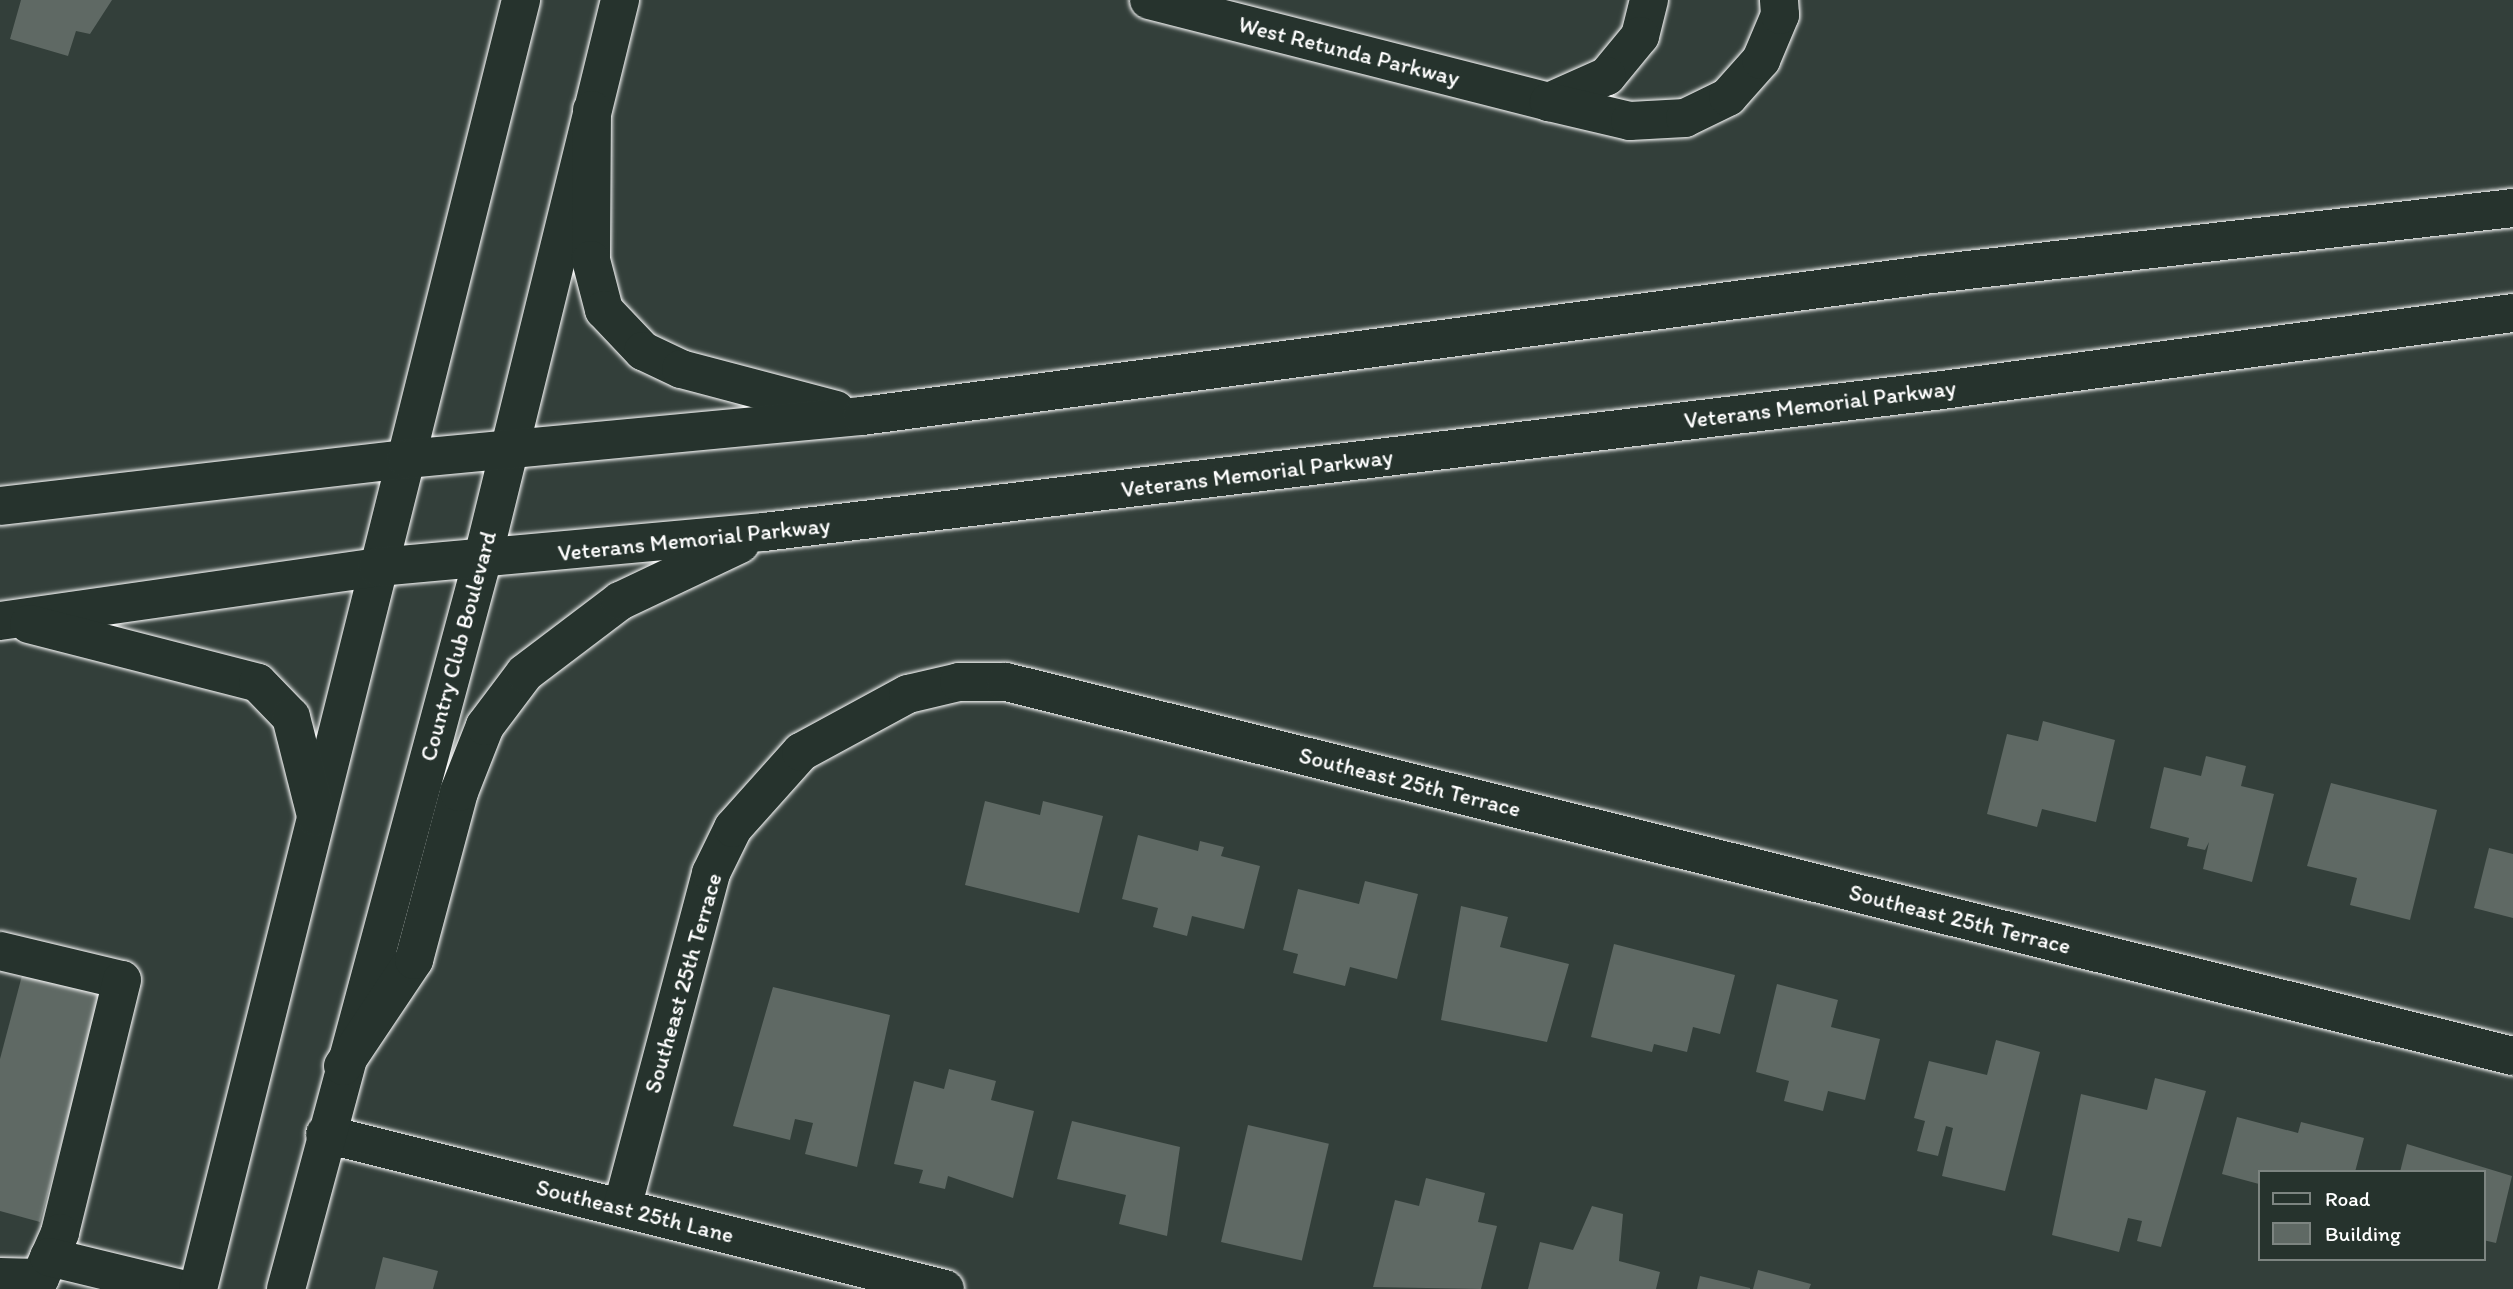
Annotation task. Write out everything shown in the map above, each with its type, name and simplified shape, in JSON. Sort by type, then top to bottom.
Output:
[{"type":"main road","points":[[198,1289],[521,0]]},
{"type":"main road","name":"Country Club Boulevard","points":[[286,1289],[343,1066],[482,561],[620,0]]},
{"type":"main road","name":"West Retunda Parkway","points":[[1149,0],[1630,121],[1685,118],[1728,97],[1761,60],[1780,15],[1779,0]]},
{"type":"main road","points":[[1549,102],[1607,76],[1640,36],[1649,0]]},
{"type":"main road","points":[[592,110],[591,260],[604,310],[643,351],[681,369],[862,416]]},
{"type":"main road","points":[[0,506],[407,459],[862,416],[1924,275],[2513,208]]},
{"type":"main road","name":"Veterans Memorial Parkway","points":[[5,620],[378,567],[482,561],[764,532],[1921,393],[2513,313]]},
{"type":"main road","points":[[343,1066],[414,960],[459,792],[485,726],[525,673],[620,601],[764,532]]},
{"type":"main road","points":[[5,620],[258,683],[291,717],[316,817]]},
{"type":"main road","name":"Southeast 25th Terrace","points":[[622,1208],[711,873],[733,828],[802,752],[908,694],[959,682],[1006,682],[2513,1056]]},
{"type":"main road","points":[[0,951],[122,981],[49,1257],[40,1278],[0,1277]]},
{"type":"main road","name":"Southeast 25th Lane","points":[[325,1134],[945,1289]]},
{"type":"main road","points":[[49,1257],[181,1289]]},
{"type":"building","points":[[21,0],[112,0],[90,34],[76,31],[68,56],[10,39]]},
{"type":"building","points":[[2043,721],[2115,740],[2096,822],[2042,809],[2037,827],[1987,814],[2007,734],[2038,741]]},
{"type":"building","points":[[2206,756],[2246,766],[2241,786],[2274,794],[2252,882],[2203,869],[2209,842],[2205,850],[2187,846],[2189,838],[2150,828],[2164,767],[2201,776]]},
{"type":"building","points":[[2331,783],[2437,810],[2410,920],[2350,905],[2357,878],[2307,866]]},
{"type":"building","points":[[985,801],[1040,815],[1043,801],[1103,816],[1079,913],[965,885]]},
{"type":"building","points":[[1138,835],[1198,851],[1200,841],[1224,847],[1221,856],[1260,866],[1244,929],[1192,916],[1187,936],[1153,927],[1158,908],[1122,899]]},
{"type":"building","points":[[2489,848],[2513,854],[2513,918],[2474,908]]},
{"type":"building","points":[[1365,881],[1418,894],[1397,979],[1350,967],[1345,986],[1293,973],[1298,954],[1283,950],[1298,889],[1359,904]]},
{"type":"building","points":[[1461,906],[1508,917],[1500,947],[1569,964],[1547,1042],[1441,1020]]},
{"type":"building","points":[[1614,944],[1735,975],[1720,1034],[1693,1027],[1687,1052],[1654,1044],[1652,1052],[1591,1037]]},
{"type":"building","points":[[24,968],[103,990],[40,1222],[0,1211],[0,1059]]},
{"type":"building","points":[[1777,984],[1838,1000],[1831,1027],[1880,1039],[1865,1100],[1828,1091],[1823,1111],[1784,1101],[1789,1081],[1756,1072]]},
{"type":"building","points":[[773,987],[890,1015],[857,1167],[805,1154],[813,1123],[795,1119],[790,1140],[733,1126]]},
{"type":"building","points":[[1996,1040],[2040,1052],[2005,1191],[1942,1176],[1953,1128],[1946,1126],[1938,1156],[1917,1151],[1925,1121],[1914,1118],[1929,1061],[1987,1075]]},
{"type":"building","points":[[949,1069],[996,1081],[991,1100],[1034,1111],[1013,1198],[948,1176],[945,1189],[919,1183],[923,1170],[894,1164],[914,1081],[944,1089]]},
{"type":"building","points":[[2155,1078],[2206,1091],[2161,1247],[2137,1241],[2142,1221],[2128,1218],[2119,1252],[2052,1235],[2081,1094],[2147,1110]]},
{"type":"building","points":[[2237,1117],[2298,1133],[2301,1122],[2364,1138],[2356,1170],[2258,1170],[2258,1184],[2222,1174]]},
{"type":"building","points":[[1072,1121],[1180,1147],[1167,1236],[1119,1224],[1126,1195],[1057,1179]]},
{"type":"building","points":[[1248,1125],[1329,1144],[1302,1261],[1221,1242]]},
{"type":"building","points":[[2407,1144],[2512,1176],[2496,1243],[2485,1240],[2485,1170],[2400,1170]]},
{"type":"building","points":[[1426,1178],[1485,1193],[1478,1222],[1497,1226],[1481,1289],[1373,1287],[1395,1200],[1419,1206]]},
{"type":"building","points":[[1592,1206],[1623,1214],[1619,1261],[1660,1272],[1656,1289],[1528,1289],[1540,1242],[1573,1250]]},
{"type":"building","points":[[383,1257],[438,1271],[433,1289],[375,1289]]},
{"type":"building","points":[[1758,1270],[1811,1284],[1809,1289],[1753,1289]]},
{"type":"building","points":[[1700,1276],[1750,1288],[1750,1289],[1697,1289]]}]
